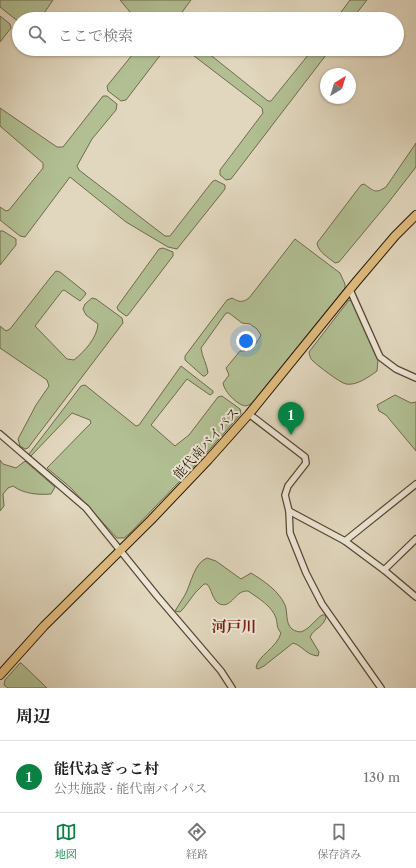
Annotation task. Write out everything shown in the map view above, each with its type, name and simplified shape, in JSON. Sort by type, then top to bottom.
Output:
[{"type":"highway","name":"能代南バイパス","points":[[0,675],[44,626],[208,460],[249,414],[395,236],[416,214]]},
{"type":"street","points":[[350,290],[380,358],[396,369],[416,378]]},
{"type":"street","points":[[249,414],[304,457],[306,464],[288,486],[285,495],[289,512],[290,533],[309,579],[322,604],[380,688]]},
{"type":"street","points":[[0,434],[86,508],[157,596],[221,671],[232,688]]},
{"type":"street","points":[[345,541],[416,484]]},
{"type":"street","points":[[289,512],[345,541],[384,570],[416,597]]},
{"type":"street","points":[[384,570],[416,538]]},
{"type":"green space","points":[[0,0],[53,0],[45,12],[12,12],[12,16],[0,7]]},
{"type":"green space","points":[[120,0],[191,0],[182,12],[130,12]]},
{"type":"green space","points":[[350,0],[367,0],[358,12],[341,12]]},
{"type":"green space","points":[[0,16],[10,24],[11,28],[0,42]]},
{"type":"green space","points":[[131,56],[160,56],[126,100],[121,101],[108,91],[107,86]]},
{"type":"green space","points":[[194,56],[212,56],[268,101],[271,101],[307,56],[325,56],[231,179],[226,180],[220,175],[220,170],[263,113],[262,108]]},
{"type":"green space","points":[[103,96],[107,96],[117,104],[116,110],[92,139],[77,166],[79,170],[165,236],[170,236],[212,182],[215,180],[225,185],[225,189],[177,249],[168,247],[126,222],[70,177],[25,237],[20,236],[0,220],[0,207],[6,211],[9,210],[43,168],[43,163],[0,126],[0,108],[57,147],[63,147]]},
{"type":"green space","points":[[416,143],[416,167],[339,262],[335,263],[321,252],[317,243],[361,185],[364,184],[375,191],[386,187]]},
{"type":"green space","points":[[0,231],[3,231],[16,239],[16,245],[0,265]]},
{"type":"green space","points":[[295,239],[340,273],[345,284],[345,288],[252,403],[247,406],[243,406],[230,396],[223,383],[229,375],[226,368],[240,351],[250,349],[259,339],[261,335],[257,329],[250,324],[242,323],[229,313],[226,313],[201,348],[208,373],[203,376],[185,360],[185,356],[227,300],[232,298],[239,301],[244,301],[249,298]]},
{"type":"green space","points":[[163,248],[173,252],[173,256],[126,316],[118,310],[117,307],[159,249]]},
{"type":"green space","points":[[56,271],[60,272],[86,294],[80,301],[64,290],[62,291],[35,326],[67,359],[74,360],[93,339],[98,324],[86,315],[83,309],[85,304],[92,298],[96,299],[122,318],[123,323],[28,448],[25,449],[20,446],[18,439],[36,405],[49,386],[47,380],[0,348],[0,326],[6,331],[10,329]]},
{"type":"green space","points":[[349,300],[352,301],[378,359],[377,371],[354,384],[346,384],[329,374],[311,359],[309,352]]},
{"type":"green space","points":[[181,366],[213,391],[213,393],[210,395],[187,379],[151,425],[175,446],[189,435],[218,397],[222,396],[240,409],[241,414],[202,458],[129,534],[124,538],[117,538],[71,488],[47,468],[91,423],[90,420],[72,413],[31,456],[29,454],[81,386],[85,385],[136,426],[139,425]]},
{"type":"green space","points":[[395,395],[411,403],[416,402],[416,451],[386,415],[379,411],[377,405]]},
{"type":"green space","points":[[0,460],[3,464],[16,468],[25,461],[55,487],[51,494],[31,493],[22,491],[13,486],[8,488],[3,494],[4,506],[0,511]]},
{"type":"green space","points":[[207,558],[216,561],[241,579],[251,573],[271,587],[279,595],[285,605],[288,624],[292,629],[302,632],[322,615],[326,615],[324,622],[310,637],[319,652],[318,656],[310,654],[293,643],[264,666],[258,669],[256,668],[260,660],[276,643],[281,633],[276,618],[271,610],[248,591],[242,592],[225,605],[222,605],[216,601],[207,584],[204,584],[180,612],[175,611],[185,595],[193,574],[199,564]]},
{"type":"green space","points":[[20,663],[47,688],[8,688],[4,685],[5,680]]},
{"type":"place","name":"能代ねぎっこ村","points":[[291,435]]},
{"type":"district","name":"河戸川","points":[[234,627]]}]
